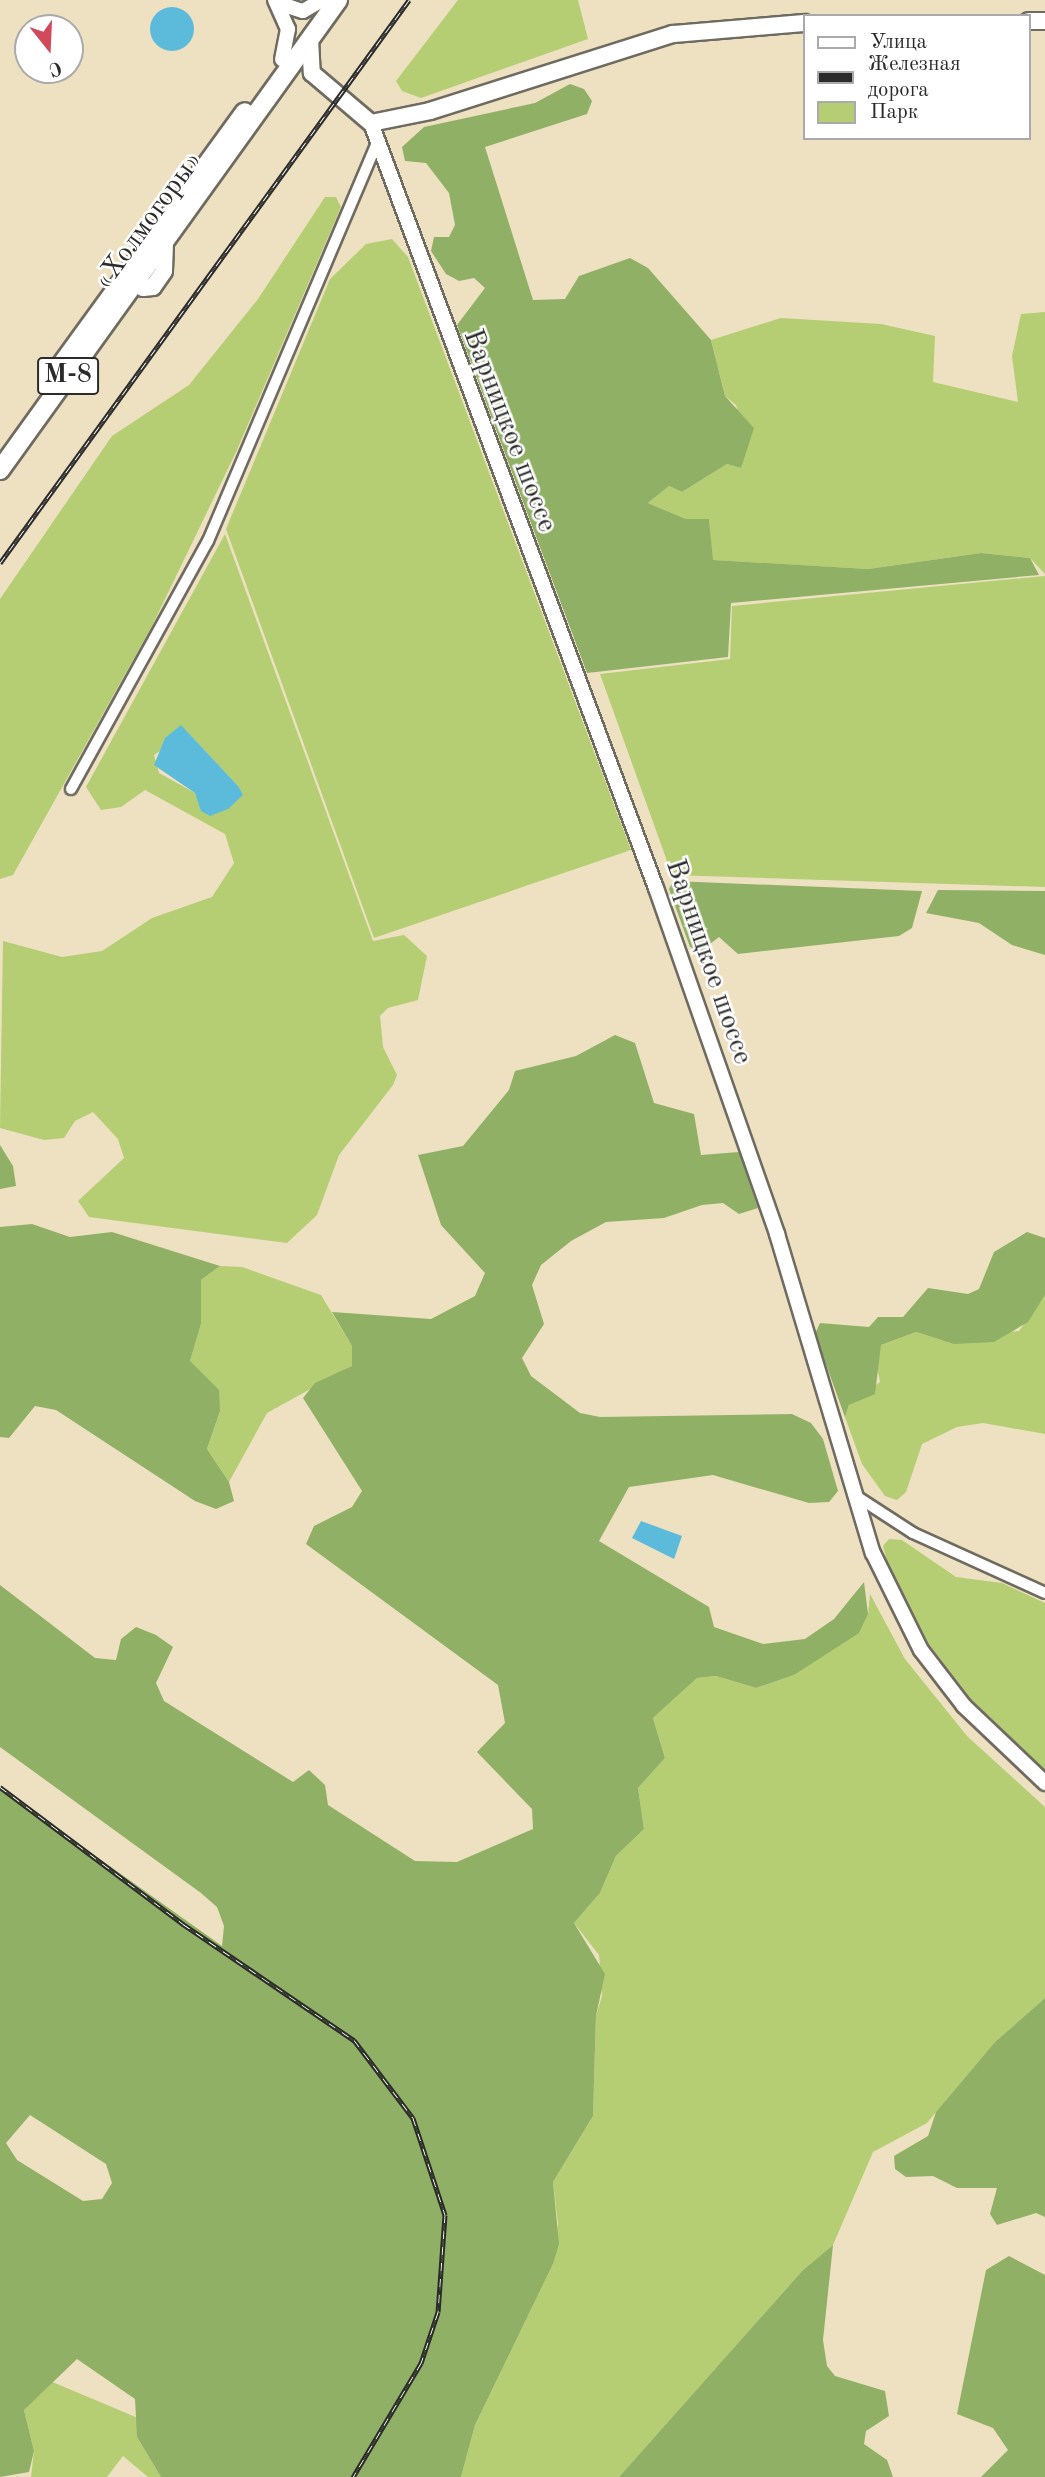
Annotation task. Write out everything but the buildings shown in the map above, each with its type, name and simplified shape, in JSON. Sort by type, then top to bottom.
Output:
[{"type":"highway","name":"«Холмогоры»","points":[[0,470],[323,0]]},
{"type":"highway","name":"«Холмогоры»","points":[[0,453],[132,277],[165,245],[338,0]]},
{"type":"main road","points":[[310,39],[306,57],[317,78],[371,123],[429,111],[673,34],[804,23]]},
{"type":"main road","points":[[273,92],[299,75],[317,78]]},
{"type":"street","points":[[276,1],[298,11],[323,0]]},
{"type":"street","points":[[276,1],[288,29],[282,59]]},
{"type":"street","name":"Варницкое шоссе","points":[[371,123],[656,888],[776,1234],[873,1553],[921,1650],[964,1706],[1045,1783]]},
{"type":"street","points":[[71,789],[208,541],[377,143]]},
{"type":"street","points":[[853,1494],[913,1533],[1045,1593]]},
{"type":"green space","points":[[458,0],[578,0],[588,39],[421,98],[402,91],[396,81]]},
{"type":"green space","points":[[570,84],[584,89],[592,101],[587,114],[485,147],[533,300],[565,299],[579,276],[630,258],[648,268],[711,340],[725,396],[754,428],[741,468],[727,464],[682,492],[669,486],[648,503],[686,519],[709,519],[713,560],[868,569],[981,553],[1030,558],[1039,575],[731,603],[728,657],[587,673],[457,325],[485,288],[474,278],[459,281],[446,274],[431,251],[434,237],[449,237],[455,225],[449,193],[426,163],[405,161],[402,147],[424,127],[535,103]]},
{"type":"green space","points":[[325,197],[336,197],[341,207],[237,450],[152,626],[13,875],[0,879],[0,599],[112,436],[189,385],[258,299]]},
{"type":"green space","points":[[392,239],[408,257],[631,850],[374,938],[226,529],[330,279],[366,244]]},
{"type":"green space","points":[[1045,312],[1045,574],[1030,558],[981,553],[868,569],[712,560],[709,519],[686,519],[648,503],[669,486],[682,492],[727,464],[741,468],[746,440],[736,405],[725,396],[711,340],[781,318],[881,324],[935,336],[933,382],[1018,402],[1012,356],[1021,314]]},
{"type":"green space","points":[[225,534],[373,941],[404,935],[427,956],[418,1000],[388,1008],[380,1016],[383,1047],[397,1075],[393,1085],[339,1155],[317,1215],[287,1243],[89,1217],[78,1201],[124,1158],[118,1139],[93,1112],[75,1121],[64,1138],[44,1140],[0,1128],[3,941],[62,957],[102,951],[152,918],[212,897],[234,863],[225,834],[145,790],[121,807],[101,810],[86,787]],"holes":[[[188,733],[238,786],[202,811],[195,793],[159,773],[154,755]]]},
{"type":"green space","points":[[1045,576],[1045,887],[672,875],[600,674],[730,659],[732,606]]},
{"type":"green space","points":[[673,881],[922,891],[912,928],[899,936],[738,954],[719,937],[701,951],[690,947],[669,889]]},
{"type":"green space","points":[[938,890],[1045,891],[1045,955],[1012,945],[979,923],[926,913]]},
{"type":"green space","points":[[615,1035],[635,1043],[654,1103],[694,1114],[701,1155],[739,1152],[758,1208],[739,1214],[723,1203],[702,1205],[664,1218],[606,1222],[571,1241],[541,1265],[532,1285],[544,1324],[522,1358],[531,1376],[580,1413],[600,1417],[792,1414],[811,1423],[823,1439],[838,1491],[829,1502],[809,1503],[713,1475],[629,1487],[599,1541],[709,1607],[714,1627],[763,1644],[805,1639],[834,1619],[864,1582],[868,1614],[859,1633],[794,1675],[756,1688],[716,1676],[697,1678],[653,1718],[665,1758],[638,1788],[644,1829],[616,1856],[600,1893],[574,1923],[605,1974],[596,2016],[593,2116],[553,2182],[559,2244],[553,2264],[475,2425],[461,2477],[161,2477],[137,2437],[135,2399],[77,2359],[24,2410],[34,2451],[29,2472],[0,2477],[0,1788],[222,1946],[224,1926],[217,1907],[201,1893],[0,1747],[0,1585],[95,1658],[116,1660],[121,1639],[136,1627],[156,1635],[173,1647],[156,1683],[164,1701],[293,1782],[309,1770],[325,1785],[328,1805],[415,1861],[457,1862],[533,1829],[532,1809],[477,1752],[505,1723],[498,1685],[306,1544],[314,1526],[352,1507],[362,1491],[303,1398],[315,1383],[352,1366],[352,1346],[332,1312],[431,1319],[475,1296],[485,1273],[441,1225],[418,1155],[463,1146],[509,1090],[515,1071],[576,1056]],"holes":[[[30,2115],[106,2164],[112,2183],[102,2199],[83,2201],[17,2160],[6,2143]]]},
{"type":"green space","points":[[0,1145],[13,1166],[16,1186],[0,1189]]},
{"type":"green space","points":[[32,1224],[70,1237],[112,1232],[220,1266],[201,1280],[201,1324],[190,1361],[219,1390],[220,1411],[207,1449],[229,1482],[234,1501],[216,1509],[195,1501],[56,1410],[35,1406],[9,1438],[0,1437],[0,1227]]},
{"type":"green space","points":[[1027,1232],[1045,1238],[1045,1295],[1028,1322],[994,1342],[954,1344],[916,1332],[881,1345],[875,1394],[849,1405],[845,1417],[815,1334],[820,1323],[869,1327],[878,1317],[903,1317],[928,1288],[968,1294],[979,1289],[994,1252]]},
{"type":"green space","points":[[220,1266],[242,1267],[321,1295],[352,1346],[352,1366],[267,1413],[229,1482],[207,1449],[220,1411],[190,1361],[201,1324],[201,1280]]},
{"type":"green space","points":[[1045,1295],[1045,1434],[983,1423],[957,1427],[922,1444],[906,1492],[897,1500],[885,1496],[862,1464],[845,1417],[849,1405],[880,1382],[875,1357],[881,1345],[916,1332],[941,1340],[1019,1331]]},
{"type":"green space","points":[[889,1539],[902,1540],[956,1577],[1002,1583],[1045,1603],[1045,1770],[970,1698],[925,1639],[893,1583],[883,1546]]},
{"type":"green space","points":[[870,1594],[905,1659],[967,1736],[1045,1807],[1045,1998],[995,2042],[927,2123],[873,2152],[833,2245],[803,2270],[619,2477],[461,2477],[475,2425],[553,2264],[558,2224],[553,2182],[593,2116],[596,2016],[602,1996],[599,1955],[574,1923],[600,1893],[616,1856],[644,1829],[638,1788],[665,1758],[653,1718],[697,1678],[716,1676],[756,1688],[794,1675],[841,1643],[868,1614]]},
{"type":"green space","points":[[1045,1998],[1045,2217],[1036,2213],[997,2225],[990,2214],[997,2188],[957,2188],[933,2176],[906,2177],[895,2169],[894,2156],[928,2136],[936,2112],[995,2042]]},
{"type":"green space","points":[[833,2245],[823,2340],[827,2366],[835,2376],[885,2391],[889,2416],[866,2431],[864,2444],[887,2460],[893,2477],[619,2477],[803,2270]]},
{"type":"green space","points":[[1009,2256],[1045,2275],[1045,2477],[981,2477],[1008,2450],[993,2428],[957,2414],[986,2270]]},
{"type":"green space","points":[[50,2381],[138,2418],[137,2437],[161,2477],[148,2477],[123,2456],[107,2477],[31,2477],[34,2451],[24,2410]]},
{"type":"water","points":[[172,7],[187,14],[194,29],[187,44],[172,51],[157,44],[150,29],[157,14]]},
{"type":"water","points":[[181,725],[238,786],[243,795],[228,809],[210,816],[201,811],[195,793],[154,765],[165,738]]},
{"type":"water","points":[[641,1521],[682,1536],[674,1559],[632,1538]]},
{"type":"railway","points":[[0,563],[409,0]]},
{"type":"railway","points":[[0,1787],[183,1924],[354,2040],[413,2118],[445,2215],[438,2312],[421,2363],[353,2477]]}]
